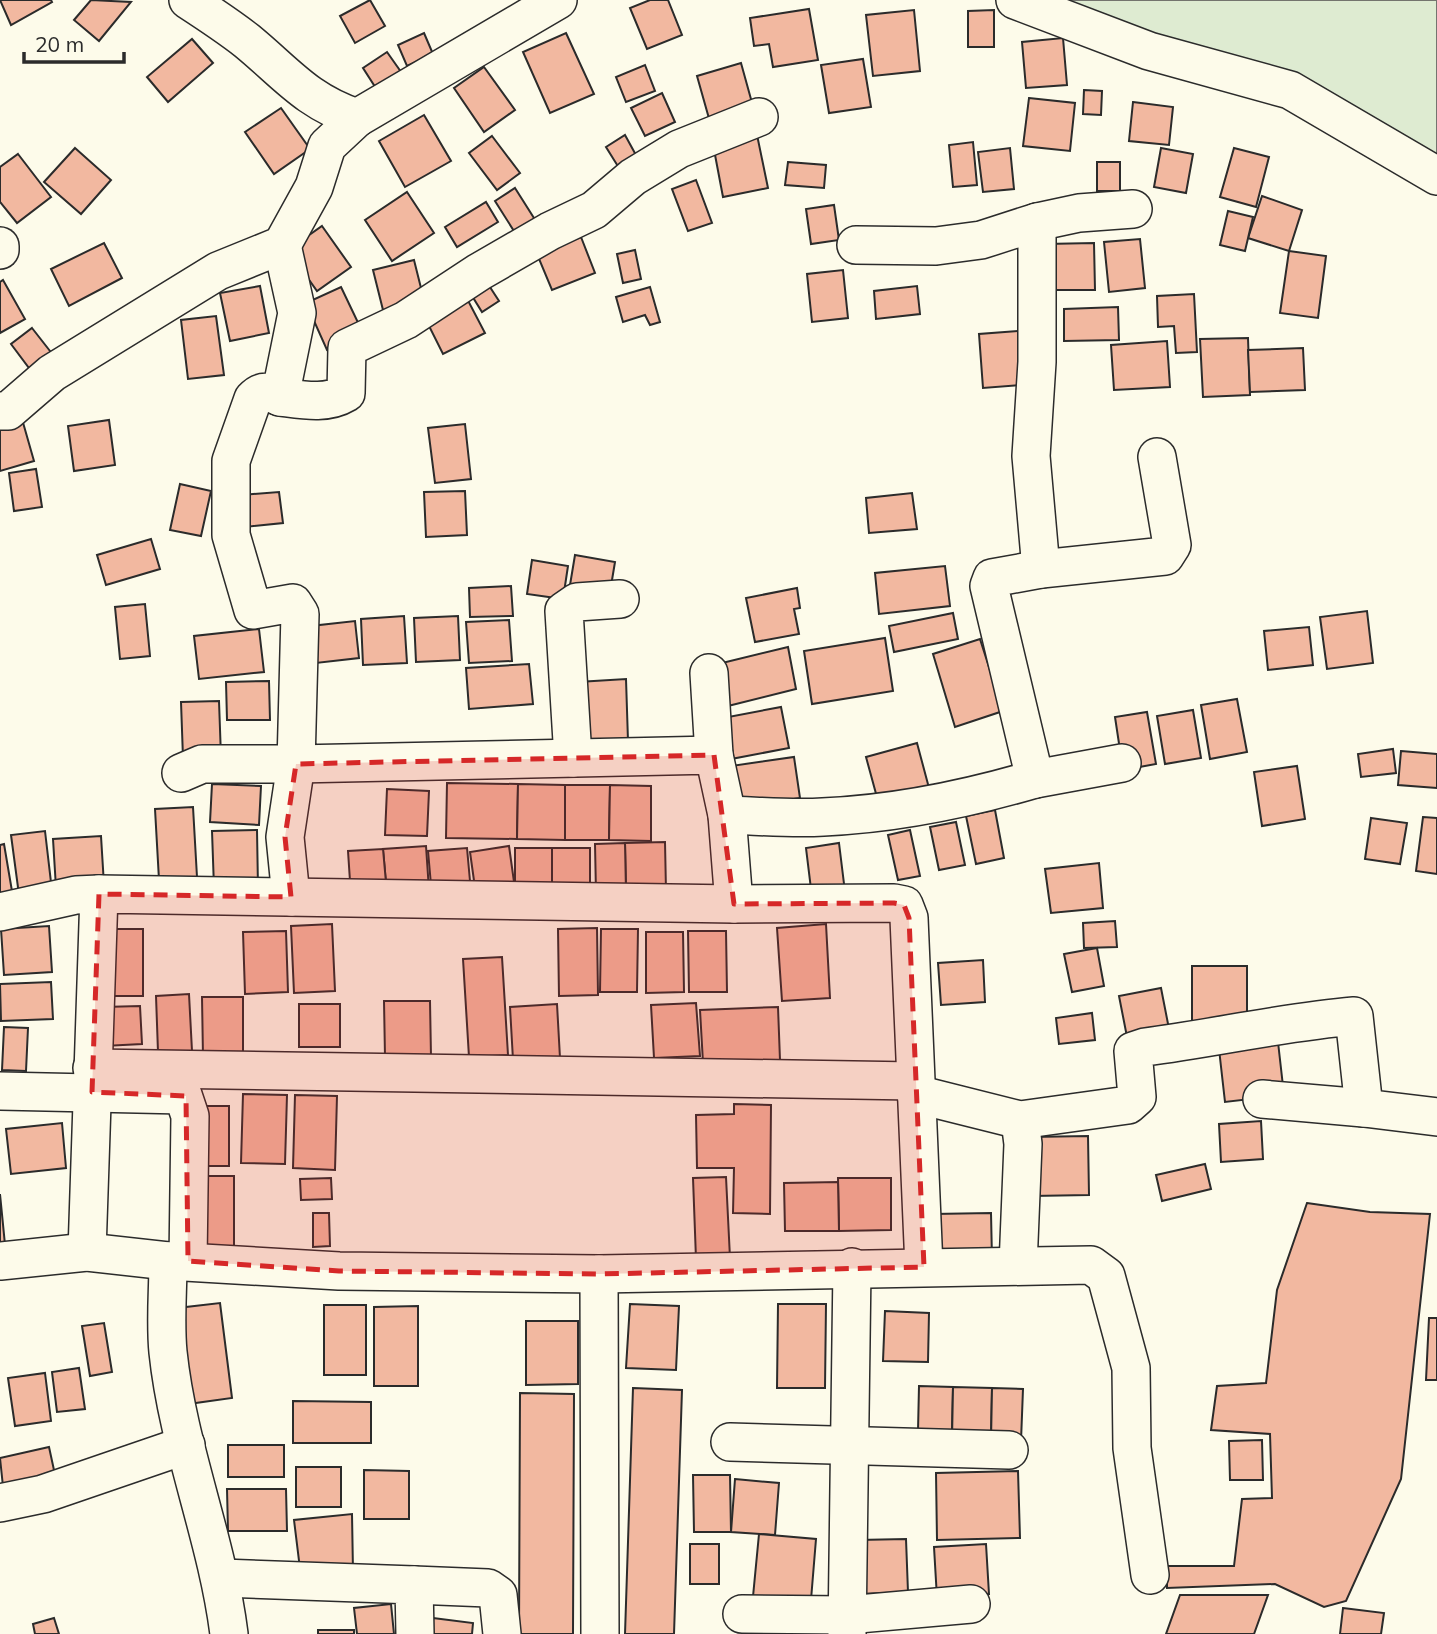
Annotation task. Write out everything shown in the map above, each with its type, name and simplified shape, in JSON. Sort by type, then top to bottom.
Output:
[{"type":"street","points":[[188,0],[246,41],[300,89],[327,108],[357,118]]},
{"type":"street","points":[[0,411],[8,411],[52,373],[218,271],[282,245],[314,187],[327,146],[357,118],[558,0]]},
{"type":"street","points":[[1015,0],[1149,51],[1290,90],[1437,176]]},
{"type":"street","points":[[291,897],[285,837],[296,764],[300,614],[293,603],[253,610],[231,535],[231,461],[253,399],[259,392],[266,391],[280,397],[318,401],[337,399],[346,393],[348,348],[406,320],[479,272],[550,231],[594,210],[633,177],[679,149],[759,117]]},
{"type":"street","points":[[856,245],[936,246],[981,240],[1037,222],[1079,213],[1133,209]]},
{"type":"street","points":[[1037,222],[1037,362],[1031,456],[1041,569]]},
{"type":"street","points":[[280,397],[297,313],[282,245]]},
{"type":"street","points":[[1035,779],[989,586],[992,578],[1041,569],[1165,555],[1172,545],[1157,457]]},
{"type":"street","points":[[573,758],[564,611],[577,601],[620,599]]},
{"type":"street","points":[[709,673],[714,755],[727,815],[734,904]]},
{"type":"street","points":[[180,773],[202,764],[714,755]]},
{"type":"street","points":[[727,815],[823,817],[890,810],[991,792],[1035,779],[1122,763]]},
{"type":"street","points":[[87,1252],[99,894]]},
{"type":"street","points":[[0,912],[76,895],[99,894],[904,905],[909,918],[923,1267]]},
{"type":"street","points":[[0,1091],[92,1080],[915,1088],[1020,1120],[1128,1105],[1137,1097],[1133,1051],[1145,1046],[1226,1036],[1298,1020],[1354,1016],[1364,1108]]},
{"type":"street","points":[[92,1080],[183,1096],[188,1103],[178,1261],[168,1352],[186,1445],[222,1578],[229,1634]]},
{"type":"street","points":[[1262,1099],[1437,1117]]},
{"type":"street","points":[[1018,1266],[1023,1144],[1020,1120]]},
{"type":"street","points":[[0,1261],[87,1252],[178,1261],[339,1270],[598,1274],[852,1267],[1091,1265],[1105,1276],[1131,1368],[1132,1448],[1150,1575]]},
{"type":"street","points":[[847,1624],[852,1267]]},
{"type":"street","points":[[598,1274],[600,1634]]},
{"type":"street","points":[[730,1441],[850,1447],[1009,1450]]},
{"type":"street","points":[[0,1503],[43,1494],[186,1445]]},
{"type":"street","points":[[222,1578],[488,1588],[498,1595],[502,1634]]},
{"type":"street","points":[[414,1585],[415,1634]]},
{"type":"street","points":[[743,1614],[847,1624],[971,1604]]},
{"type":"highlighted area","points":[[714,755],[734,904],[904,905],[909,918],[924,1267],[599,1274],[339,1271],[188,1261],[186,1096],[92,1092],[99,894],[291,897],[285,837],[296,764]]},
{"type":"green space","points":[[1056,0],[1437,0],[1437,163]]},
{"type":"building","points":[[0,0],[51,0],[52,2],[11,25]]},
{"type":"building","points":[[91,0],[131,2],[99,41],[74,20]]},
{"type":"building","points":[[370,0],[385,26],[355,43],[340,16]]},
{"type":"building","points":[[650,0],[668,0],[682,35],[647,49],[630,8]]},
{"type":"building","points":[[809,9],[818,60],[773,67],[769,44],[754,46],[750,18]]},
{"type":"building","points":[[914,10],[920,71],[873,76],[866,15]]},
{"type":"building","points":[[994,10],[994,47],[968,47],[968,11]]},
{"type":"building","points":[[424,33],[433,54],[407,66],[398,45]]},
{"type":"building","points":[[566,33],[594,94],[550,113],[523,52]]},
{"type":"building","points":[[1063,38],[1067,85],[1026,88],[1022,42]]},
{"type":"building","points":[[192,39],[213,63],[168,102],[147,77]]},
{"type":"building","points":[[387,52],[406,79],[381,96],[363,68]]},
{"type":"building","points":[[863,59],[871,107],[829,113],[821,65]]},
{"type":"building","points":[[741,63],[754,110],[710,122],[697,76]]},
{"type":"building","points":[[645,65],[655,91],[626,102],[616,77]]},
{"type":"building","points":[[484,67],[515,110],[484,132],[454,88]]},
{"type":"building","points":[[1084,90],[1102,91],[1101,115],[1083,114]]},
{"type":"building","points":[[662,93],[675,122],[645,136],[631,108]]},
{"type":"building","points":[[1029,98],[1075,103],[1070,151],[1023,146]]},
{"type":"building","points":[[1133,102],[1173,107],[1169,145],[1129,141]]},
{"type":"building","points":[[281,108],[310,149],[274,174],[245,132]]},
{"type":"building","points":[[424,115],[451,161],[405,187],[379,141]]},
{"type":"building","points":[[756,130],[768,188],[723,197],[712,139]]},
{"type":"building","points":[[625,135],[637,157],[619,168],[606,147]]},
{"type":"building","points":[[492,136],[520,173],[497,190],[469,153]]},
{"type":"building","points":[[973,142],[977,185],[953,187],[949,145]]},
{"type":"building","points":[[75,148],[111,180],[81,214],[44,182]]},
{"type":"building","points":[[1010,148],[1014,189],[983,192],[978,152]]},
{"type":"building","points":[[1161,148],[1193,154],[1186,193],[1154,187]]},
{"type":"building","points":[[1234,148],[1269,157],[1256,207],[1220,197]]},
{"type":"building","points":[[18,154],[51,197],[17,223],[0,202],[0,167]]},
{"type":"building","points":[[788,162],[826,165],[824,188],[785,185]]},
{"type":"building","points":[[1097,162],[1120,162],[1120,191],[1097,191]]},
{"type":"building","points":[[696,180],[712,223],[688,231],[672,189]]},
{"type":"building","points":[[515,188],[539,226],[519,239],[495,201]]},
{"type":"building","points":[[407,192],[434,233],[392,261],[365,220]]},
{"type":"building","points":[[1262,196],[1302,210],[1289,251],[1248,238]]},
{"type":"building","points":[[486,202],[498,222],[457,247],[445,227]]},
{"type":"building","points":[[834,205],[839,240],[811,244],[806,209]]},
{"type":"building","points":[[1228,211],[1253,217],[1245,251],[1220,245]]},
{"type":"building","points":[[322,226],[351,267],[317,291],[288,250]]},
{"type":"building","points":[[581,237],[595,273],[552,290],[537,254]]},
{"type":"building","points":[[1140,239],[1145,288],[1109,292],[1104,242]]},
{"type":"building","points":[[104,243],[122,278],[69,306],[51,269]]},
{"type":"building","points":[[1094,243],[1095,290],[1045,290],[1045,244]]},
{"type":"building","points":[[635,250],[641,279],[623,283],[617,254]]},
{"type":"building","points":[[1289,251],[1326,256],[1318,318],[1280,313]]},
{"type":"building","points":[[414,260],[425,304],[384,314],[373,270]]},
{"type":"building","points":[[843,270],[848,318],[812,322],[807,274]]},
{"type":"building","points":[[3,280],[25,319],[0,333],[0,282]]},
{"type":"building","points":[[486,281],[499,301],[482,312],[469,291]]},
{"type":"building","points":[[260,286],[269,333],[230,341],[220,293]]},
{"type":"building","points":[[917,286],[920,314],[876,319],[874,291]]},
{"type":"building","points":[[341,287],[363,333],[327,350],[306,303]]},
{"type":"building","points":[[650,287],[660,322],[650,325],[645,315],[623,322],[616,297]]},
{"type":"building","points":[[463,291],[485,333],[443,354],[422,312]]},
{"type":"building","points":[[1194,294],[1197,352],[1176,353],[1174,326],[1158,327],[1157,296]]},
{"type":"building","points":[[1118,307],[1119,340],[1064,341],[1064,309]]},
{"type":"building","points":[[216,316],[224,375],[188,379],[181,320]]},
{"type":"building","points":[[32,328],[57,360],[35,376],[11,344]]},
{"type":"building","points":[[1019,331],[1022,385],[983,388],[979,334]]},
{"type":"building","points":[[1248,338],[1250,395],[1203,397],[1200,339]]},
{"type":"building","points":[[1167,341],[1170,387],[1114,390],[1111,345]]},
{"type":"building","points":[[1303,348],[1305,390],[1250,392],[1248,350]]},
{"type":"building","points":[[22,419],[34,461],[0,471],[0,425]]},
{"type":"building","points":[[109,420],[115,465],[74,471],[68,426]]},
{"type":"building","points":[[465,424],[471,479],[435,483],[428,428]]},
{"type":"building","points":[[36,469],[42,507],[14,511],[9,473]]},
{"type":"building","points":[[180,484],[211,491],[201,536],[170,530]]},
{"type":"building","points":[[465,491],[467,535],[426,537],[424,492]]},
{"type":"building","points":[[279,492],[283,523],[245,527],[242,495]]},
{"type":"building","points":[[912,493],[917,529],[869,533],[866,498]]},
{"type":"building","points":[[151,539],[160,569],[106,585],[97,555]]},
{"type":"building","points":[[575,555],[615,562],[609,598],[569,591]]},
{"type":"building","points":[[532,560],[568,566],[563,599],[527,594]]},
{"type":"building","points":[[945,566],[950,606],[879,614],[875,573]]},
{"type":"building","points":[[511,586],[513,616],[470,617],[469,588]]},
{"type":"building","points":[[797,588],[800,608],[794,609],[799,634],[755,642],[746,598]]},
{"type":"building","points":[[145,604],[150,656],[120,659],[115,607]]},
{"type":"building","points":[[1367,611],[1373,663],[1327,669],[1320,617]]},
{"type":"building","points":[[953,613],[958,639],[894,652],[889,626]]},
{"type":"building","points":[[404,616],[407,663],[363,665],[361,619]]},
{"type":"building","points":[[458,616],[460,660],[416,662],[414,618]]},
{"type":"building","points":[[509,620],[512,661],[469,663],[466,622]]},
{"type":"building","points":[[355,621],[359,658],[316,663],[311,626]]},
{"type":"building","points":[[1309,627],[1313,665],[1268,670],[1264,631]]},
{"type":"building","points":[[259,629],[264,672],[199,679],[194,636]]},
{"type":"building","points":[[885,638],[893,691],[812,704],[804,651]]},
{"type":"building","points":[[980,639],[1003,711],[955,727],[933,654]]},
{"type":"building","points":[[788,647],[796,689],[728,706],[722,663]]},
{"type":"building","points":[[529,664],[533,704],[469,709],[466,668]]},
{"type":"building","points":[[626,679],[628,741],[581,743],[578,682]]},
{"type":"building","points":[[269,681],[270,720],[227,720],[226,682]]},
{"type":"building","points":[[1237,699],[1247,752],[1210,759],[1201,705]]},
{"type":"building","points":[[219,701],[221,757],[183,758],[181,702]]},
{"type":"building","points":[[781,707],[789,748],[731,759],[723,718]]},
{"type":"building","points":[[1193,710],[1201,758],[1165,764],[1157,716]]},
{"type":"building","points":[[1147,712],[1156,764],[1123,770],[1115,717]]},
{"type":"building","points":[[917,743],[929,788],[878,801],[866,757]]},
{"type":"building","points":[[1393,749],[1396,773],[1361,777],[1358,754]]},
{"type":"building","points":[[1401,751],[1437,754],[1437,788],[1398,785]]},
{"type":"building","points":[[794,757],[800,798],[737,808],[731,766]]},
{"type":"building","points":[[1297,766],[1305,819],[1262,826],[1254,772]]},
{"type":"building","points":[[447,783],[518,784],[517,839],[446,838]]},
{"type":"building","points":[[212,784],[261,786],[259,825],[210,822]]},
{"type":"building","points":[[518,784],[565,785],[565,840],[517,839]]},
{"type":"building","points":[[565,785],[610,785],[609,840],[565,840]]},
{"type":"building","points":[[610,785],[651,786],[651,841],[609,840]]},
{"type":"building","points":[[387,789],[429,791],[427,836],[385,835]]},
{"type":"building","points":[[193,807],[197,877],[159,880],[155,809]]},
{"type":"building","points":[[995,810],[1004,858],[976,864],[966,816]]},
{"type":"building","points":[[1423,817],[1437,818],[1437,874],[1416,871]]},
{"type":"building","points":[[1371,818],[1407,823],[1400,864],[1365,859]]},
{"type":"building","points":[[956,822],[965,865],[939,870],[930,827]]},
{"type":"building","points":[[257,830],[258,888],[214,888],[212,831]]},
{"type":"building","points":[[910,830],[920,876],[898,880],[888,835]]},
{"type":"building","points":[[45,831],[52,891],[19,895],[11,835]]},
{"type":"building","points":[[101,836],[104,885],[56,888],[53,839]]},
{"type":"building","points":[[665,842],[666,891],[626,892],[625,843]]},
{"type":"building","points":[[625,843],[626,892],[596,893],[595,844]]},
{"type":"building","points":[[839,843],[845,892],[812,897],[806,848]]},
{"type":"building","points":[[4,844],[14,903],[0,906],[0,845]]},
{"type":"building","points":[[426,846],[429,890],[387,894],[383,849]]},
{"type":"building","points":[[509,846],[515,889],[476,895],[470,852]]},
{"type":"building","points":[[467,848],[470,881],[431,885],[428,851]]},
{"type":"building","points":[[515,848],[552,848],[552,894],[515,894]]},
{"type":"building","points":[[552,848],[590,848],[590,888],[552,889]]},
{"type":"building","points":[[383,849],[387,894],[351,896],[348,851]]},
{"type":"building","points":[[1099,863],[1103,908],[1051,913],[1045,869]]},
{"type":"building","points":[[1115,921],[1117,947],[1084,948],[1083,923]]},
{"type":"building","points":[[332,924],[335,991],[294,993],[291,926]]},
{"type":"building","points":[[826,924],[830,998],[782,1001],[777,928]]},
{"type":"building","points":[[49,926],[52,972],[4,975],[1,929]]},
{"type":"building","points":[[597,928],[598,995],[559,996],[558,929]]},
{"type":"building","points":[[110,929],[143,929],[143,996],[111,996]]},
{"type":"building","points":[[601,929],[638,929],[637,992],[600,992]]},
{"type":"building","points":[[286,931],[288,992],[245,994],[243,932]]},
{"type":"building","points":[[688,931],[726,931],[727,992],[689,992]]},
{"type":"building","points":[[646,932],[683,932],[684,992],[646,993]]},
{"type":"building","points":[[1097,948],[1104,986],[1072,992],[1064,954]]},
{"type":"building","points":[[502,957],[508,1055],[469,1057],[463,959]]},
{"type":"building","points":[[983,960],[985,1002],[941,1005],[938,963]]},
{"type":"building","points":[[1192,966],[1247,966],[1247,1020],[1192,1021]]},
{"type":"building","points":[[51,982],[53,1019],[1,1021],[0,984]]},
{"type":"building","points":[[1161,988],[1170,1034],[1128,1042],[1119,996]]},
{"type":"building","points":[[189,994],[192,1051],[158,1052],[156,996]]},
{"type":"building","points":[[202,997],[243,997],[243,1057],[203,1057]]},
{"type":"building","points":[[384,1001],[430,1001],[431,1057],[385,1057]]},
{"type":"building","points":[[696,1003],[700,1056],[654,1058],[651,1005]]},
{"type":"building","points":[[299,1004],[340,1004],[340,1047],[299,1047]]},
{"type":"building","points":[[557,1004],[560,1058],[513,1060],[510,1007]]},
{"type":"building","points":[[140,1006],[142,1044],[104,1046],[103,1007]]},
{"type":"building","points":[[778,1007],[780,1060],[703,1063],[700,1010]]},
{"type":"building","points":[[1092,1013],[1095,1040],[1059,1044],[1056,1018]]},
{"type":"building","points":[[4,1027],[28,1028],[26,1071],[2,1070]]},
{"type":"building","points":[[1278,1042],[1284,1095],[1225,1102],[1219,1049]]},
{"type":"building","points":[[243,1094],[287,1095],[285,1164],[241,1163]]},
{"type":"building","points":[[295,1095],[337,1096],[335,1170],[293,1168]]},
{"type":"building","points":[[734,1104],[771,1105],[770,1214],[733,1213],[734,1168],[697,1168],[696,1115],[734,1114]]},
{"type":"building","points":[[197,1106],[229,1106],[229,1166],[197,1166]]},
{"type":"building","points":[[1261,1121],[1263,1159],[1221,1162],[1219,1124]]},
{"type":"building","points":[[62,1123],[66,1168],[11,1174],[6,1129]]},
{"type":"building","points":[[1088,1136],[1089,1195],[1032,1196],[1030,1137]]},
{"type":"building","points":[[1205,1164],[1211,1189],[1162,1201],[1156,1175]]},
{"type":"building","points":[[196,1176],[234,1176],[234,1246],[196,1246]]},
{"type":"building","points":[[726,1177],[730,1258],[696,1259],[693,1178]]},
{"type":"building","points":[[331,1178],[332,1199],[301,1200],[300,1179]]},
{"type":"building","points":[[838,1178],[891,1178],[891,1230],[839,1231]]},
{"type":"building","points":[[838,1182],[839,1231],[785,1231],[784,1183]]},
{"type":"building","points":[[0,1194],[6,1255],[0,1256]]},
{"type":"building","points":[[1307,1203],[1370,1212],[1430,1214],[1401,1479],[1346,1601],[1324,1607],[1275,1584],[1167,1588],[1167,1566],[1234,1566],[1242,1499],[1272,1498],[1270,1434],[1211,1430],[1217,1386],[1266,1383],[1277,1290]]},
{"type":"building","points":[[313,1213],[329,1213],[330,1246],[313,1247]]},
{"type":"building","points":[[991,1213],[992,1259],[934,1260],[933,1214]]},
{"type":"building","points":[[220,1303],[232,1398],[181,1405],[169,1309]]},
{"type":"building","points":[[630,1304],[679,1306],[676,1370],[626,1368]]},
{"type":"building","points":[[778,1304],[826,1304],[825,1388],[777,1388]]},
{"type":"building","points":[[324,1305],[366,1305],[366,1375],[324,1375]]},
{"type":"building","points":[[418,1306],[418,1386],[374,1386],[374,1307]]},
{"type":"building","points":[[885,1311],[929,1313],[928,1362],[883,1361]]},
{"type":"building","points":[[1429,1318],[1437,1318],[1437,1380],[1426,1380]]},
{"type":"building","points":[[526,1321],[578,1321],[578,1384],[526,1385]]},
{"type":"building","points":[[104,1323],[112,1372],[90,1376],[82,1326]]},
{"type":"building","points":[[79,1368],[85,1409],[57,1412],[52,1372]]},
{"type":"building","points":[[45,1373],[51,1421],[15,1426],[8,1378]]},
{"type":"building","points":[[919,1386],[953,1387],[952,1432],[918,1431]]},
{"type":"building","points":[[953,1387],[992,1388],[991,1440],[952,1439]]},
{"type":"building","points":[[633,1388],[682,1390],[674,1634],[625,1634]]},
{"type":"building","points":[[992,1388],[1023,1389],[1021,1441],[991,1440]]},
{"type":"building","points":[[520,1393],[574,1394],[573,1634],[519,1634]]},
{"type":"building","points":[[293,1401],[371,1402],[371,1443],[293,1443]]},
{"type":"building","points":[[1262,1440],[1263,1480],[1230,1480],[1229,1441]]},
{"type":"building","points":[[228,1445],[284,1445],[284,1477],[228,1477]]},
{"type":"building","points":[[49,1447],[57,1484],[4,1496],[0,1458]]},
{"type":"building","points":[[296,1467],[341,1467],[341,1507],[296,1507]]},
{"type":"building","points":[[364,1470],[409,1471],[409,1519],[364,1519]]},
{"type":"building","points":[[1018,1471],[1020,1538],[937,1540],[936,1473]]},
{"type":"building","points":[[693,1475],[730,1475],[731,1532],[694,1532]]},
{"type":"building","points":[[735,1479],[779,1483],[775,1535],[731,1532]]},
{"type":"building","points":[[227,1489],[286,1489],[287,1531],[228,1531]]},
{"type":"building","points":[[352,1514],[353,1572],[301,1577],[294,1520]]},
{"type":"building","points":[[759,1534],[816,1539],[810,1612],[752,1607]]},
{"type":"building","points":[[906,1539],[908,1592],[860,1594],[858,1540]]},
{"type":"building","points":[[690,1544],[719,1544],[719,1584],[690,1584]]},
{"type":"building","points":[[986,1544],[989,1594],[937,1598],[934,1547]]},
{"type":"building","points":[[1180,1595],[1268,1595],[1254,1634],[1166,1634]]},
{"type":"building","points":[[391,1604],[394,1634],[357,1634],[354,1608]]},
{"type":"building","points":[[1343,1608],[1384,1613],[1381,1634],[1340,1634]]},
{"type":"building","points":[[54,1618],[59,1634],[35,1634],[33,1624]]},
{"type":"building","points":[[433,1618],[473,1623],[472,1634],[431,1634]]},
{"type":"building","points":[[318,1630],[354,1630],[354,1634],[318,1634]]}]
